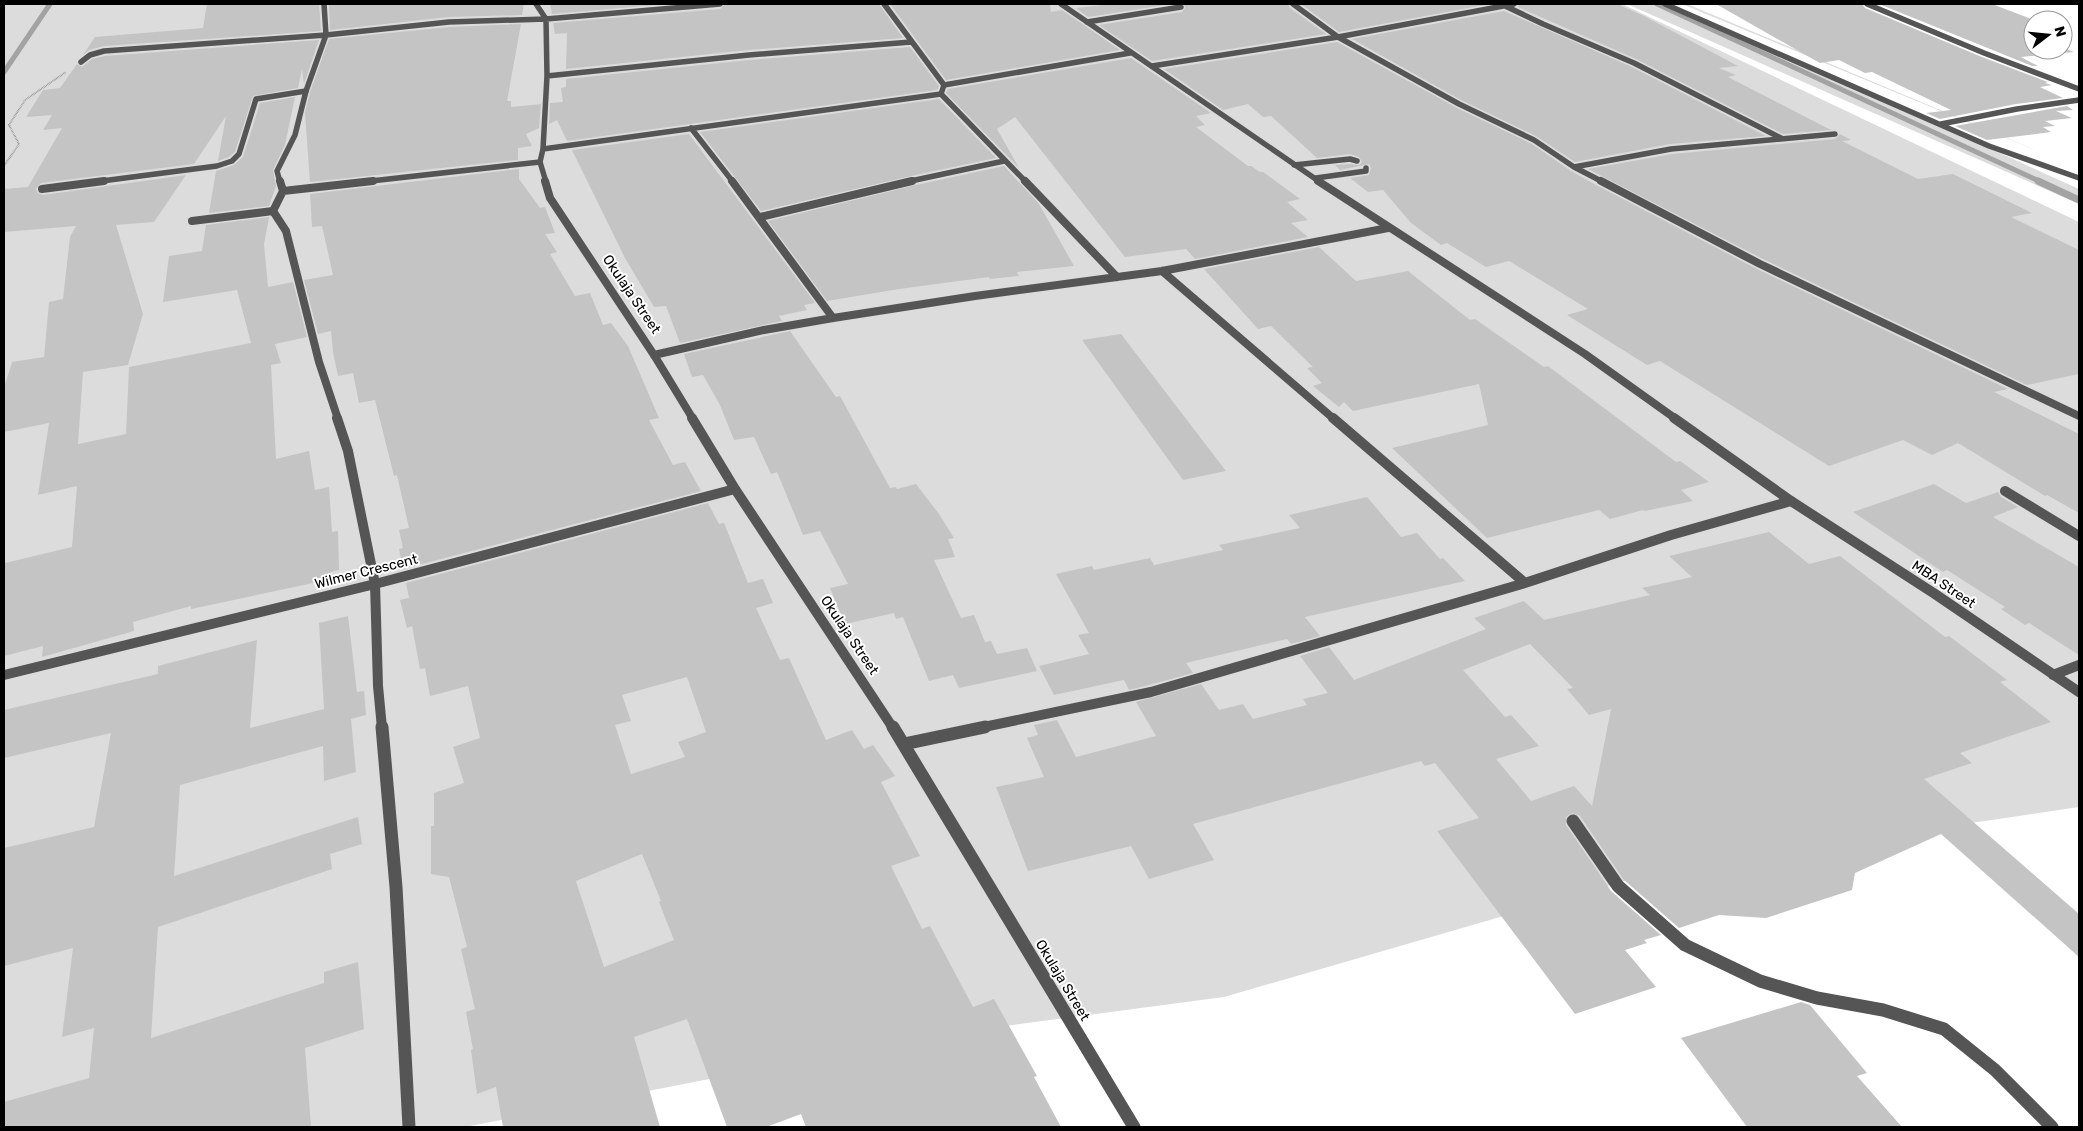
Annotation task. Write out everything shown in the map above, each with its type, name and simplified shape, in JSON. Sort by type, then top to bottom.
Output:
[{"type":"street","points":[[273,211],[283,191],[277,172],[295,135],[306,91],[326,34],[324,4]]},
{"type":"street","points":[[283,191],[540,162],[543,148],[547,76],[546,19],[536,4]]},
{"type":"street","points":[[81,62],[90,55],[104,52],[449,22],[546,19],[720,4]]},
{"type":"street","points":[[884,4],[944,85]]},
{"type":"street","name":"MBA Street","points":[[1061,4],[1388,228],[1585,354],[1791,501],[1935,594],[2079,692]]},
{"type":"street","points":[[1293,4],[1338,37],[1459,104],[1534,140],[1574,167],[1760,264],[2079,416]]},
{"type":"street","points":[[1501,4],[1525,17],[1612,53],[1781,138]]},
{"type":"street","points":[[1152,66],[1338,37],[1501,4],[1514,4]]},
{"type":"street","points":[[1666,4],[1989,146],[2079,178]]},
{"type":"street","points":[[1868,4],[1984,53],[2079,89]]},
{"type":"street","points":[[1087,22],[1181,7]]},
{"type":"street","points":[[547,76],[749,55],[911,42]]},
{"type":"street","points":[[944,85],[1130,53]]},
{"type":"street","points":[[941,94],[944,85]]},
{"type":"street","points":[[42,189],[217,166],[232,161],[239,154],[256,99],[306,91]]},
{"type":"street","points":[[543,148],[941,94]]},
{"type":"street","points":[[941,94],[1117,277]]},
{"type":"street","points":[[1941,124],[2017,109],[2079,100]]},
{"type":"street","points":[[690,128],[760,217],[833,318]]},
{"type":"street","points":[[1574,167],[1622,156],[1715,142],[1835,134]]},
{"type":"street","points":[[1294,165],[1350,159],[1357,161]]},
{"type":"street","points":[[760,217],[897,184],[1004,161]]},
{"type":"street","name":"Okulaja Street","points":[[540,162],[550,198],[654,355],[734,488],[904,744],[1134,1127]]},
{"type":"street","points":[[1316,178],[1366,171],[1366,168]]},
{"type":"street","points":[[192,222],[273,211]]},
{"type":"street","points":[[273,211],[286,231],[319,362],[348,451],[375,584],[378,686],[396,887],[409,1127]]},
{"type":"street","points":[[654,355],[764,330],[833,318],[984,294],[1162,271],[1388,228]]},
{"type":"street","points":[[1162,271],[1525,583]]},
{"type":"street","name":"Wilmer Crescent","points":[[4,675],[375,584],[734,488]]},
{"type":"street","points":[[2005,491],[2079,536]]},
{"type":"street","points":[[904,744],[1151,692],[1525,583],[1671,535],[1791,501]]},
{"type":"street","points":[[2054,675],[2079,665]]},
{"type":"street","points":[[1573,821],[1618,886],[1685,944],[1760,981],[1817,998],[1883,1010],[1944,1030],[1995,1070],[2052,1127]]},
{"type":"path","points":[[4,166],[19,144],[9,125],[25,100],[81,62]]},
{"type":"shaded area","points":[[4,4],[1622,4],[2079,222],[2079,807],[1673,867],[1224,997],[929,1036],[465,1127],[4,1127]]},
{"type":"shaded area","points":[[1627,4],[1671,4],[2079,189],[2079,204]]},
{"type":"shaded area","points":[[1682,4],[1687,4],[2062,161]]},
{"type":"building","points":[[207,4],[319,4],[321,31],[104,46],[89,50],[83,55],[95,37],[203,28]]},
{"type":"building","points":[[329,4],[524,4],[522,15],[449,17],[330,30]]},
{"type":"building","points":[[550,4],[668,4],[552,14]]},
{"type":"building","points":[[725,4],[879,4],[903,38],[749,50],[566,69],[567,33],[555,34],[553,23],[720,9]]},
{"type":"building","points":[[890,4],[1050,4],[1051,12],[1062,10],[1120,50],[946,80]]},
{"type":"building","points":[[1111,4],[1172,4],[1088,17],[1076,8]]},
{"type":"building","points":[[1184,4],[1288,4],[1290,8],[1326,34],[1152,61],[1099,25],[1182,12],[1185,8]]},
{"type":"building","points":[[1301,4],[1490,4],[1339,32]]},
{"type":"building","points":[[1519,4],[1617,4],[1644,16],[1738,66],[1719,68],[1736,75],[1728,77],[1831,130],[1783,134],[1636,59],[1518,7]]},
{"type":"building","points":[[1716,4],[1862,4],[1865,8],[1982,57],[2048,82],[2045,83],[2052,85],[2040,87],[2063,98],[2016,104],[1940,119],[1926,113],[1951,110],[1872,72],[1865,73],[1839,60],[1820,63]]},
{"type":"building","points":[[1879,4],[1992,4],[2023,16],[2023,57],[2021,57],[2023,60],[2038,66],[2032,66]]},
{"type":"building","points":[[1504,11],[1632,67],[1766,136],[1670,144],[1575,162],[1536,136],[1461,100],[1352,39]]},
{"type":"building","points":[[521,24],[507,101],[511,101],[511,107],[541,104],[539,128],[526,134],[532,146],[518,148],[518,160],[310,182],[305,113],[310,92],[329,39],[449,27]]},
{"type":"building","points":[[319,40],[304,84],[302,69],[298,88],[253,96],[235,152],[229,157],[218,161],[226,116],[194,164],[41,183],[36,189],[38,193],[43,195],[186,175],[154,222],[116,225],[143,314],[128,365],[83,372],[78,444],[126,434],[129,367],[251,343],[237,290],[163,302],[169,256],[202,251],[206,225],[269,217],[264,244],[268,287],[293,282],[307,337],[275,344],[281,363],[271,365],[276,459],[309,451],[315,490],[329,487],[332,532],[338,531],[339,570],[331,572],[332,579],[191,609],[191,606],[133,622],[134,631],[42,657],[43,646],[4,656],[5,563],[72,547],[77,486],[38,495],[49,423],[4,432],[4,388],[12,362],[44,357],[49,302],[63,299],[70,237],[76,226],[4,232],[4,189],[28,187],[62,128],[43,130],[52,115],[26,117],[43,90],[60,88],[77,64],[82,67],[92,59],[105,56]]},
{"type":"building","points":[[1337,42],[1457,108],[1532,144],[1571,171],[1598,186],[1757,269],[2008,389],[1994,392],[2079,434],[2079,513],[2047,495],[2045,496],[1958,443],[1932,455],[1903,440],[1829,466],[1660,361],[1647,365],[1567,315],[1588,309],[1509,261],[1486,267],[1447,243],[1441,245],[1411,223],[1383,190],[1368,192],[1350,178],[1369,175],[1371,168],[1369,164],[1340,170],[1335,165],[1359,165],[1362,162],[1359,157],[1350,154],[1317,158],[1271,116],[1263,117],[1248,104],[1223,110],[1164,69]]},
{"type":"building","points":[[910,47],[939,86],[937,90],[567,141],[557,120],[549,124],[550,103],[563,102],[561,88],[566,87],[566,79],[749,60]]},
{"type":"building","points":[[1131,58],[1211,113],[1196,116],[1205,125],[1196,127],[1248,166],[1263,172],[1300,199],[1287,202],[1308,220],[1291,223],[1308,237],[1195,259],[1186,249],[1125,257],[1015,117],[997,129],[1019,168],[946,93],[948,89]]},
{"type":"building","points":[[295,97],[285,145],[273,170],[276,186],[269,206],[209,213],[216,171],[234,165],[243,157],[260,103]]},
{"type":"building","points":[[939,99],[996,158],[761,211],[700,132]]},
{"type":"building","points":[[2067,106],[2073,110],[2056,111],[2072,118],[2045,121],[2055,126],[2043,127],[2051,132],[1987,140],[1955,126]]},
{"type":"building","points":[[689,134],[815,303],[804,305],[807,310],[779,316],[782,321],[680,343],[666,306],[654,307],[625,258],[572,150]]},
{"type":"building","points":[[1840,134],[1851,140],[1842,141],[1918,179],[1953,174],[2032,213],[2011,217],[2079,250],[2079,374],[2027,385],[1763,259],[1588,169],[1672,154],[1835,139]]},
{"type":"building","points":[[1004,166],[1039,204],[1074,266],[1017,272],[1019,276],[990,279],[989,277],[827,301],[768,221],[916,185]]},
{"type":"building","points":[[519,169],[519,179],[540,208],[545,207],[555,233],[545,234],[557,252],[550,254],[575,296],[590,293],[603,325],[611,323],[628,346],[659,418],[649,420],[673,465],[685,462],[701,491],[403,569],[399,549],[403,548],[399,530],[409,528],[397,475],[394,476],[375,400],[359,403],[353,373],[338,376],[331,331],[318,334],[304,280],[333,275],[322,226],[312,227],[310,194]]},
{"type":"building","points":[[1319,247],[1356,281],[1408,271],[1470,320],[1475,319],[1544,367],[1548,366],[1676,462],[1680,461],[1709,482],[1681,490],[1693,501],[1643,510],[1610,519],[1599,510],[1487,538],[1392,448],[1488,425],[1479,384],[1353,411],[1344,402],[1339,407],[1313,386],[1322,383],[1307,368],[1313,367],[1271,326],[1258,329],[1204,269]]},
{"type":"building","points":[[790,331],[836,397],[840,396],[890,488],[896,487],[897,489],[916,484],[939,514],[954,538],[948,539],[955,557],[934,560],[961,618],[974,615],[985,642],[991,641],[997,654],[1027,648],[1037,671],[959,688],[953,675],[929,681],[903,617],[896,619],[894,613],[845,624],[830,588],[848,584],[820,531],[803,535],[777,472],[771,474],[754,437],[734,440],[720,405],[703,375],[692,377],[684,354]]},
{"type":"building","points":[[1121,334],[1226,471],[1183,480],[1082,340]]},
{"type":"building","points":[[1934,484],[1966,503],[1998,492],[2001,497],[2018,507],[1993,517],[2079,567],[2079,655],[2029,623],[2025,625],[2001,609],[2005,607],[1947,570],[1943,572],[1853,512]]},
{"type":"building","points":[[1367,497],[1401,537],[1417,533],[1440,559],[1443,558],[1465,581],[1305,617],[1320,636],[1291,644],[1287,639],[1186,663],[1193,673],[1129,690],[1124,680],[1054,695],[1039,666],[1089,654],[1078,635],[1089,633],[1056,574],[1092,566],[1094,570],[1150,558],[1154,565],[1223,550],[1219,545],[1300,528],[1289,515]]},
{"type":"building","points":[[708,503],[719,524],[724,523],[748,583],[763,579],[773,603],[756,608],[780,660],[789,658],[826,740],[852,730],[864,749],[873,745],[895,776],[881,782],[920,856],[891,866],[922,929],[930,926],[973,1007],[994,999],[1037,1076],[1034,1077],[1061,1127],[806,1127],[801,1114],[766,1127],[727,1127],[687,1019],[634,1037],[660,1127],[503,1127],[496,1087],[477,1094],[471,1050],[473,1049],[466,1012],[475,1009],[461,949],[467,947],[449,877],[431,874],[431,826],[434,826],[434,793],[464,783],[453,747],[480,738],[468,686],[430,696],[425,668],[420,669],[412,626],[407,628],[400,600],[409,598],[406,583]],"holes":[[[687,677],[706,732],[678,742],[685,757],[631,774],[615,725],[631,721],[622,695]],[[642,854],[674,940],[604,967],[576,881]]]},
{"type":"building","points":[[1769,532],[1809,564],[1840,556],[1945,637],[1949,636],[2007,680],[2000,682],[2051,722],[1960,753],[1972,763],[1924,779],[2079,914],[2079,957],[1941,834],[1855,873],[1852,890],[1766,918],[1719,915],[1679,928],[1624,880],[1580,816],[1572,813],[1566,817],[1566,825],[1611,891],[1661,935],[1644,940],[1647,943],[1625,950],[1656,987],[1575,1014],[1437,831],[1479,818],[1435,763],[1425,766],[1421,761],[1193,824],[1214,860],[1149,879],[1131,846],[1028,871],[996,787],[1044,777],[1027,738],[1038,735],[1034,725],[1057,720],[1076,757],[1156,736],[1136,702],[1201,684],[1219,710],[1243,704],[1253,719],[1307,705],[1303,699],[1328,693],[1300,656],[1329,647],[1354,680],[1486,629],[1474,618],[1524,601],[1544,620],[1650,595],[1642,588],[1692,577],[1669,556]],"holes":[[[1530,644],[1573,688],[1567,689],[1589,715],[1611,709],[1592,806],[1574,786],[1531,801],[1496,759],[1539,746],[1511,715],[1505,717],[1463,670]]]},
{"type":"building","points":[[348,616],[357,692],[364,691],[366,715],[351,719],[356,772],[324,781],[323,746],[180,785],[174,876],[358,817],[362,844],[330,854],[332,869],[158,927],[151,1038],[324,983],[324,972],[358,962],[364,1029],[305,1048],[311,1127],[4,1127],[4,1102],[89,1078],[94,1028],[62,1037],[73,948],[4,966],[4,848],[94,827],[111,733],[4,758],[4,710],[158,674],[158,666],[257,640],[250,728],[324,709],[319,623]]},
{"type":"building","points":[[1801,1002],[1810,1005],[1867,1073],[1857,1076],[1902,1127],[1747,1127],[1681,1038]]},
{"type":"waterway","points":[[4,72],[50,4]]},
{"type":"waterway","points":[[1657,4],[2041,182]]},
{"type":"waterway","points":[[2038,181],[2079,200]]}]
